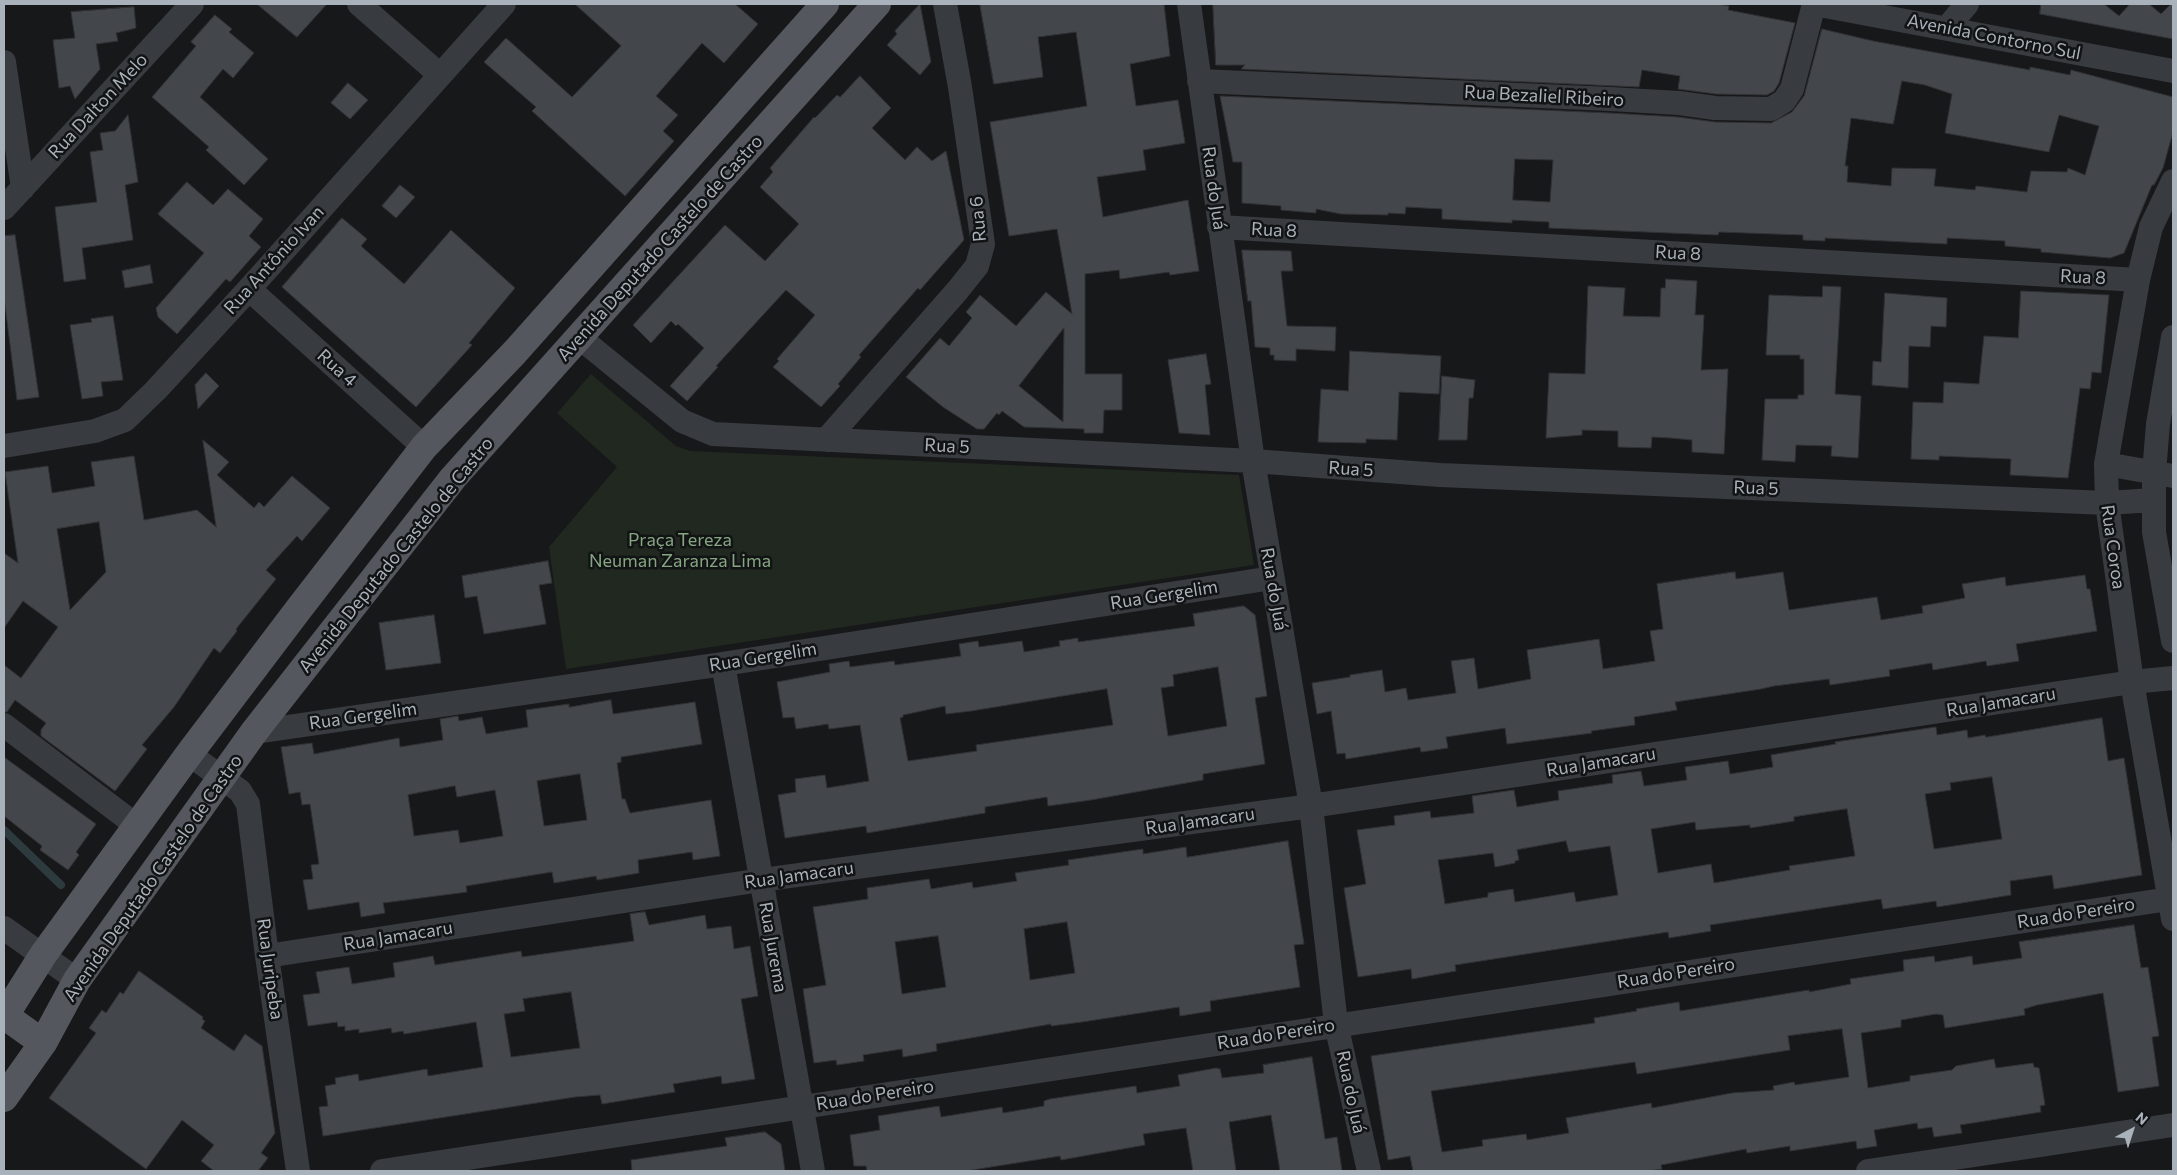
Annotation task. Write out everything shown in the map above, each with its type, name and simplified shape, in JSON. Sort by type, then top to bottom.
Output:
[{"type":"main road","points":[[43,1043],[4,1016],[43,955],[189,754],[424,447],[515,352],[825,4]]},
{"type":"main road","name":"Avenida Deputado Castelo de Castro","points":[[4,1098],[43,1043],[78,980],[254,732],[453,478],[877,4]]},
{"type":"street","name":"Rua Dalton Melo","points":[[4,208],[192,4]]},
{"type":"street","points":[[359,4],[440,75]]},
{"type":"street","name":"Rua Antônio Ivan","points":[[4,446],[95,431],[125,420],[156,390],[249,289],[504,4]]},
{"type":"street","name":"Rua 6","points":[[826,440],[957,291],[976,266],[983,244],[960,87],[945,4]]},
{"type":"street","name":"Rua do Juá","points":[[1189,4],[1252,462],[1311,806],[1336,1024],[1369,1171]]},
{"type":"street","name":"Rua Bezaliel Ribeiro","points":[[1199,81],[1679,102],[1716,108],[1770,110],[1784,102],[1792,89],[1814,4]]},
{"type":"street","name":"Avenida Contorno Sul","points":[[1814,4],[2173,71]]},
{"type":"street","points":[[1947,28],[1967,4]]},
{"type":"street","points":[[4,62],[23,188]]},
{"type":"street","name":"Rua Coroa","points":[[2171,909],[2132,682],[2106,504],[2106,464],[2138,280],[2151,226],[2173,181]]},
{"type":"street","name":"Rua 8","points":[[1219,227],[2138,280]]},
{"type":"street","name":"Rua 4","points":[[249,289],[424,447]]},
{"type":"street","points":[[2173,337],[2158,424],[2164,474],[2154,500],[2154,532],[2173,641]]},
{"type":"street","name":"Rua 5","points":[[580,338],[682,421],[713,434],[1252,462],[1440,475],[2106,504],[2154,500]]},
{"type":"street","points":[[2106,464],[2164,474]]},
{"type":"street","name":"Rua Gergelim","points":[[254,732],[723,664],[1272,578]]},
{"type":"street","name":"Rua Jurema","points":[[723,664],[813,1171]]},
{"type":"street","name":"Rua Jamacaru","points":[[267,956],[761,880],[1311,806],[2132,682],[2173,678]]},
{"type":"street","points":[[4,725],[137,826]]},
{"type":"street","name":"Rua Juripeba","points":[[189,754],[240,791],[248,804],[267,956],[298,1171]]},
{"type":"street","name":"Rua do Pereiro","points":[[382,1171],[1336,1024],[2171,909]]},
{"type":"street","points":[[4,928],[78,980]]},
{"type":"street","points":[[1868,1171],[2173,1125]]},
{"type":"green space","name":"Praça Tereza Neuman Zaranza Lima","points":[[591,374],[676,446],[690,451],[1239,475],[1254,565],[566,669],[549,547],[617,467],[557,413]]},
{"type":"building","points":[[257,4],[327,4],[297,37]]},
{"type":"building","points":[[575,4],[735,4],[758,24],[724,63],[702,43],[656,96],[678,115],[663,131],[674,141],[625,196],[532,111],[536,107],[484,62],[506,38],[572,97],[621,46]]},
{"type":"building","points":[[920,4],[931,62],[920,75],[887,45],[897,34],[895,31]]},
{"type":"building","points":[[980,4],[1164,4],[1170,56],[1130,64],[1136,106],[1178,100],[1185,143],[1143,150],[1146,170],[1097,177],[1103,217],[1188,200],[1199,271],[1170,275],[1169,272],[1120,279],[1119,270],[1085,274],[1085,374],[1122,374],[1122,410],[1104,410],[1103,433],[1084,433],[1084,429],[1024,427],[1002,411],[999,415],[997,413],[984,429],[977,429],[943,407],[906,377],[940,338],[949,346],[972,318],[966,312],[980,295],[1016,326],[1046,292],[1072,314],[1057,229],[1009,236],[990,122],[1087,106],[1076,32],[1038,37],[1043,77],[994,84]],"holes":[[[1064,328],[1063,422],[1019,386]]]},
{"type":"building","points":[[1213,4],[1717,4],[1729,6],[1728,10],[1795,23],[1779,83],[1774,91],[1767,95],[1716,94],[1678,89],[1680,76],[1642,70],[1639,87],[1241,69],[1245,65],[1216,65]]},
{"type":"building","points":[[2041,4],[2104,4],[2119,16],[2130,4],[2149,4],[2161,14],[2173,4],[2173,39],[2040,14]]},
{"type":"building","points":[[134,7],[136,28],[116,33],[118,41],[96,44],[100,69],[75,99],[70,86],[59,88],[53,40],[75,38],[71,12]]},
{"type":"building","points":[[215,15],[232,29],[229,32],[254,53],[233,78],[223,69],[200,97],[268,159],[244,185],[206,150],[209,147],[152,97],[196,46],[191,42]]},
{"type":"building","points":[[1822,29],[1873,41],[2030,70],[2030,67],[2070,75],[2071,70],[2173,97],[2173,132],[2163,168],[2154,185],[2152,185],[2124,253],[2110,258],[2041,252],[2041,249],[2005,246],[2005,241],[1947,238],[1947,244],[1825,238],[1825,241],[1803,240],[1803,235],[1719,232],[1718,235],[1549,228],[1549,222],[1512,220],[1512,223],[1442,219],[1442,209],[1406,207],[1405,214],[1341,214],[1316,209],[1316,213],[1281,210],[1281,206],[1242,203],[1242,162],[1233,162],[1220,96],[1609,113],[1678,117],[1715,122],[1771,123],[1792,112],[1804,96]],"holes":[[[1902,81],[1925,85],[1952,94],[1945,133],[2049,152],[2059,115],[2099,126],[2085,175],[2068,168],[2067,172],[2031,171],[2027,192],[1976,186],[1975,190],[1934,186],[1936,169],[1892,168],[1891,186],[1847,182],[1848,166],[1845,166],[1851,118],[1893,124]],[[1515,159],[1553,160],[1550,202],[1513,200]]]},
{"type":"building","points":[[860,76],[891,108],[872,128],[905,160],[917,147],[932,161],[946,151],[964,240],[920,290],[918,288],[859,355],[861,357],[838,384],[840,386],[821,407],[773,367],[779,361],[777,359],[815,315],[786,290],[716,366],[718,367],[687,401],[670,386],[704,348],[678,324],[676,326],[671,321],[651,343],[633,325],[725,225],[765,261],[799,224],[760,187],[773,172],[770,168],[814,117],[837,95],[840,97]]},
{"type":"building","points":[[348,83],[368,100],[350,119],[331,103]]},
{"type":"building","points":[[128,115],[138,182],[125,185],[133,240],[82,248],[86,279],[64,282],[55,207],[97,202],[90,152],[103,150],[100,133],[115,131]]},
{"type":"building","points":[[187,182],[213,205],[228,189],[263,219],[249,236],[261,247],[230,282],[226,279],[177,334],[158,317],[156,308],[204,253],[158,214]]},
{"type":"building","points":[[400,185],[415,197],[396,218],[382,206]]},
{"type":"building","points":[[342,218],[367,239],[361,246],[404,284],[451,230],[515,288],[469,343],[472,345],[416,407],[282,287]]},
{"type":"building","points":[[15,235],[39,397],[17,400],[4,297],[4,236]]},
{"type":"building","points":[[1242,250],[1291,251],[1293,271],[1281,271],[1287,326],[1336,327],[1335,351],[1296,349],[1296,361],[1274,360],[1274,355],[1270,355],[1270,348],[1255,347],[1251,301],[1248,301]]},
{"type":"building","points":[[150,265],[153,283],[125,288],[122,271]]},
{"type":"building","points":[[1666,279],[1697,281],[1695,315],[1704,315],[1701,370],[1728,369],[1724,454],[1692,452],[1692,440],[1671,438],[1652,437],[1651,448],[1618,447],[1618,431],[1582,430],[1582,435],[1546,438],[1549,373],[1585,374],[1588,286],[1625,288],[1623,316],[1660,317],[1661,288],[1665,288]]},
{"type":"building","points":[[1823,286],[1841,287],[1835,394],[1861,396],[1858,458],[1831,456],[1832,446],[1796,445],[1795,462],[1762,460],[1765,399],[1798,399],[1798,395],[1804,395],[1804,359],[1800,359],[1800,355],[1766,355],[1769,295],[1822,297]]},
{"type":"building","points":[[2021,291],[2109,295],[2101,373],[2092,372],[2090,389],[2080,388],[2068,478],[2010,475],[2011,459],[1939,456],[1939,460],[1911,459],[1913,402],[1943,403],[1944,382],[1979,384],[1984,336],[2018,338]]},
{"type":"building","points":[[1885,293],[1947,298],[1946,327],[1931,326],[1930,347],[1909,346],[1908,388],[1872,385],[1873,361],[1881,362]]},
{"type":"building","points":[[113,316],[123,380],[101,382],[103,396],[82,399],[70,325],[92,322],[91,319]]},
{"type":"building","points":[[1350,351],[1441,356],[1439,394],[1399,392],[1397,440],[1366,439],[1366,443],[1318,442],[1321,389],[1348,391]]},
{"type":"building","points":[[1206,354],[1211,384],[1205,385],[1210,435],[1179,433],[1168,360]]},
{"type":"building","points":[[206,373],[219,386],[198,409],[195,385]]},
{"type":"building","points":[[1442,376],[1475,380],[1473,398],[1469,398],[1467,440],[1439,440]]},
{"type":"building","points":[[203,440],[229,462],[217,475],[254,508],[259,502],[264,507],[292,476],[330,508],[302,541],[297,536],[266,570],[276,579],[236,629],[237,631],[220,653],[214,648],[174,707],[142,745],[147,749],[115,791],[41,736],[41,730],[46,723],[15,700],[7,712],[4,712],[4,665],[21,678],[58,627],[23,601],[4,628],[4,553],[18,563],[5,472],[48,466],[52,493],[95,486],[91,462],[134,456],[144,520],[197,510],[216,527]],"holes":[[[99,522],[106,572],[70,610],[57,529]]]},
{"type":"building","points":[[548,561],[552,583],[539,585],[546,624],[484,634],[477,596],[465,598],[462,576]]},
{"type":"building","points":[[1735,572],[1736,579],[1783,572],[1789,610],[1877,597],[1881,620],[1923,613],[1922,606],[1965,598],[1962,584],[2005,577],[2006,586],[2085,575],[2087,589],[2090,589],[2097,631],[2016,644],[2019,661],[1987,666],[1986,661],[1933,670],[1932,663],[1889,670],[1890,676],[1830,685],[1829,679],[1675,702],[1677,710],[1634,717],[1635,725],[1591,731],[1592,733],[1507,744],[1505,728],[1446,737],[1448,748],[1421,752],[1420,747],[1346,759],[1345,753],[1337,754],[1331,711],[1317,714],[1312,683],[1350,677],[1350,675],[1382,670],[1385,692],[1406,688],[1408,700],[1456,693],[1451,661],[1474,658],[1478,689],[1531,679],[1527,650],[1599,639],[1603,669],[1655,661],[1650,631],[1663,629],[1657,584]]},
{"type":"building","points":[[1244,606],[1255,615],[1267,696],[1255,698],[1265,764],[1203,774],[1203,780],[1091,800],[1048,806],[1047,797],[985,807],[985,813],[867,833],[866,826],[785,838],[778,795],[796,792],[795,779],[825,775],[827,788],[869,781],[860,725],[829,729],[828,724],[796,729],[794,717],[783,718],[777,682],[830,672],[829,664],[849,661],[850,667],[894,661],[895,665],[961,656],[959,644],[978,641],[979,647],[1022,641],[1024,652],[1060,646],[1059,641],[1078,638],[1078,642],[1195,626],[1193,614]],"holes":[[[1218,667],[1227,726],[1168,736],[1161,688],[1174,686],[1173,675]],[[1107,689],[1113,725],[976,745],[977,751],[908,761],[900,718],[903,715],[945,706],[946,714],[971,711]]]},
{"type":"building","points":[[434,615],[441,663],[386,670],[379,623]]},
{"type":"building","points":[[611,700],[613,714],[695,702],[702,744],[621,757],[621,762],[617,763],[622,799],[625,799],[630,813],[711,800],[720,856],[693,860],[692,852],[638,860],[639,873],[597,880],[596,876],[554,883],[552,872],[466,886],[467,892],[383,903],[385,913],[361,917],[359,902],[308,910],[303,880],[313,879],[311,865],[319,864],[310,804],[302,805],[300,792],[289,794],[281,747],[312,743],[314,754],[399,738],[400,747],[443,740],[440,719],[458,716],[459,721],[482,717],[486,734],[528,727],[526,710],[569,704],[569,707]],"holes":[[[580,774],[587,820],[544,826],[537,781]],[[455,786],[457,797],[495,790],[503,836],[460,843],[458,830],[414,836],[408,795]]]},
{"type":"building","points":[[2102,718],[2108,761],[2124,758],[2142,875],[2054,889],[2052,875],[2010,881],[2011,895],[1937,907],[1936,901],[1883,909],[1881,899],[1710,925],[1711,931],[1669,938],[1668,932],[1455,965],[1456,971],[1412,979],[1411,969],[1358,977],[1344,888],[1366,884],[1357,830],[1395,825],[1394,816],[1430,811],[1431,818],[1474,813],[1472,796],[1514,790],[1517,807],[1559,800],[1558,791],[1613,783],[1612,775],[1641,771],[1644,786],[1687,780],[1685,767],[1728,761],[1730,774],[1773,767],[1771,755],[1836,744],[1835,742],[1936,727],[1937,735],[1967,730],[1968,738],[1985,735],[1986,737]],"holes":[[[1992,777],[2002,839],[1934,849],[1925,794],[1951,790],[1950,783]],[[1847,809],[1855,856],[1789,866],[1790,870],[1714,883],[1711,864],[1658,873],[1651,829],[1695,822],[1696,830],[1750,825],[1750,828],[1794,821],[1794,817]],[[1566,841],[1569,852],[1610,846],[1618,895],[1576,902],[1574,892],[1515,902],[1513,889],[1488,893],[1488,897],[1445,904],[1438,860],[1493,853],[1495,867],[1515,863],[1515,861],[1519,860],[1517,850]]]},
{"type":"building","points":[[4,757],[96,824],[76,852],[79,855],[68,870],[40,850],[42,846],[4,816]]},
{"type":"building","points":[[1288,841],[1304,944],[1294,945],[1300,987],[1210,1001],[1211,1011],[1180,1016],[1179,1007],[1082,1022],[1051,1026],[1051,1024],[936,1044],[937,1051],[903,1057],[902,1049],[863,1055],[864,1061],[837,1065],[836,1060],[814,1063],[803,989],[826,985],[813,907],[868,899],[867,888],[929,879],[931,889],[972,882],[973,888],[1017,881],[1015,873],[1069,865],[1068,860],[1143,849],[1143,854],[1186,847],[1187,857]],"holes":[[[1067,922],[1075,973],[1030,980],[1024,929]],[[938,936],[946,987],[902,994],[895,942]]]},
{"type":"building","points":[[645,912],[649,925],[705,915],[707,929],[731,926],[734,949],[750,946],[758,996],[741,999],[755,1079],[722,1084],[721,1076],[673,1084],[675,1092],[602,1104],[600,1095],[575,1097],[323,1136],[319,1107],[328,1106],[325,1086],[336,1084],[335,1078],[358,1074],[359,1081],[427,1069],[428,1076],[483,1067],[476,1022],[404,1034],[403,1031],[392,1033],[391,1028],[359,1033],[359,1029],[345,1031],[345,1026],[338,1027],[337,1022],[308,1026],[303,995],[320,993],[316,972],[349,967],[352,984],[395,977],[393,963],[433,956],[435,965],[521,951],[522,957],[634,941],[630,914]],"holes":[[[571,992],[580,1048],[511,1057],[504,1014],[525,1011],[523,999]]]},
{"type":"building","points":[[2134,925],[2141,968],[2148,967],[2159,1036],[2152,1037],[2159,1086],[2118,1092],[2103,993],[2037,1005],[2024,1009],[2025,1015],[1945,1028],[1943,1015],[1936,1014],[1901,1020],[1901,1027],[1861,1033],[1868,1088],[1910,1081],[1910,1076],[1952,1070],[1956,1066],[1994,1059],[1996,1068],[2033,1063],[2034,1067],[2039,1068],[2045,1105],[2040,1106],[2041,1112],[1960,1125],[1962,1133],[1934,1137],[1932,1127],[1918,1129],[1917,1123],[1874,1130],[1877,1146],[1857,1149],[1856,1141],[1790,1151],[1790,1146],[1747,1153],[1746,1149],[1661,1165],[1662,1169],[1648,1171],[1413,1171],[1410,1156],[1388,1160],[1371,1056],[1595,1023],[1594,1018],[1679,1002],[1680,1011],[1809,990],[1809,992],[1851,984],[1850,979],[1904,971],[1903,960],[1934,956],[1935,962],[1972,956],[1973,965],[2022,958],[2019,942]],"holes":[[[1842,1029],[1849,1077],[1795,1085],[1794,1082],[1773,1086],[1774,1090],[1732,1093],[1652,1108],[1651,1103],[1566,1118],[1569,1133],[1527,1140],[1526,1134],[1482,1140],[1483,1146],[1442,1152],[1431,1091],[1635,1062],[1637,1074],[1790,1050],[1788,1036]]]},
{"type":"building","points":[[139,971],[203,1017],[202,1019],[205,1021],[201,1028],[234,1051],[245,1034],[262,1046],[275,1133],[261,1153],[268,1158],[258,1171],[214,1171],[201,1161],[214,1145],[182,1120],[146,1169],[49,1098],[96,1033],[89,1028],[102,1010],[106,1013],[120,992],[123,994]]},
{"type":"building","points":[[1312,1057],[1325,1139],[1337,1137],[1342,1171],[1280,1171],[1271,1115],[1229,1122],[1236,1171],[1193,1171],[1186,1128],[1143,1134],[1145,1145],[1061,1160],[1060,1156],[966,1171],[867,1171],[866,1166],[854,1166],[850,1135],[880,1130],[878,1116],[939,1106],[941,1117],[1002,1107],[1003,1113],[1044,1106],[1044,1101],[1050,1099],[1136,1086],[1137,1093],[1180,1086],[1178,1075],[1216,1068],[1220,1069],[1222,1078],[1264,1073],[1263,1065]]},
{"type":"building","points":[[765,1132],[781,1144],[785,1171],[632,1171],[631,1160],[727,1146],[725,1138]]},
{"type":"waterway","points":[[4,830],[61,885]]}]
